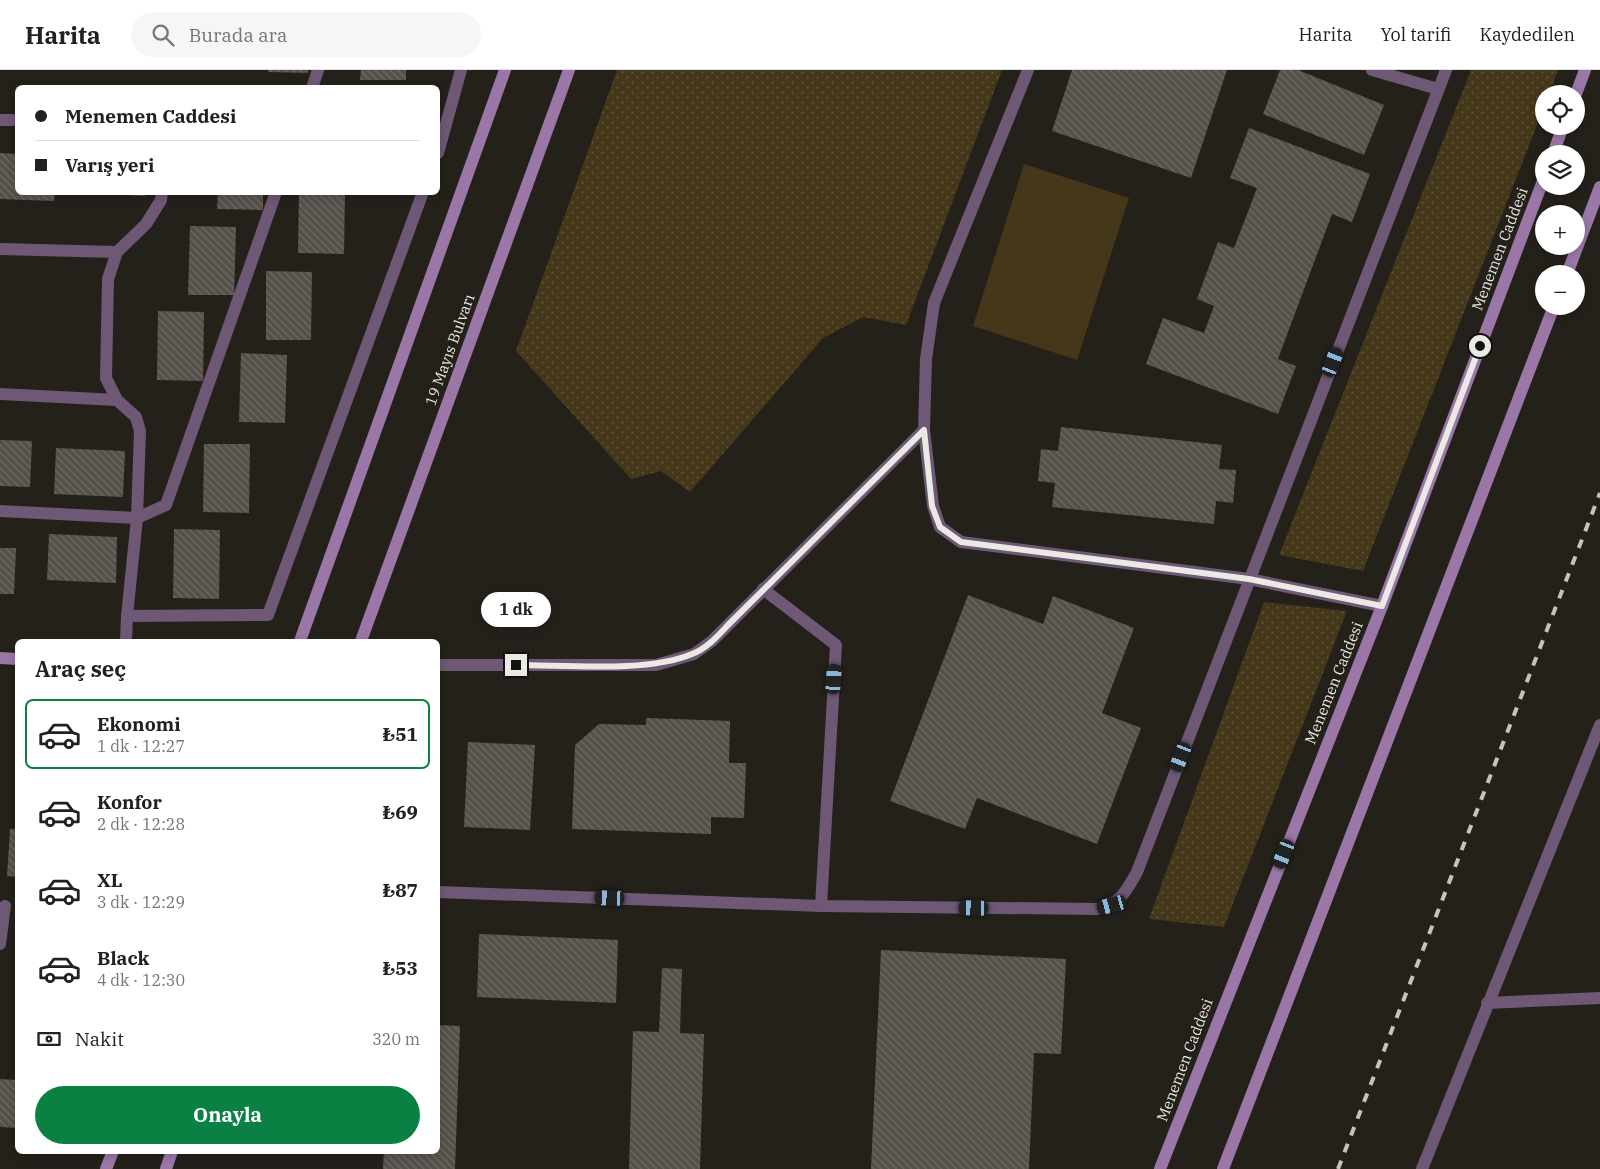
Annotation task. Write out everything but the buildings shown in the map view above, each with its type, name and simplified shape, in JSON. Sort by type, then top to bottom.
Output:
[{"type":"main road","points":[[301,639],[505,70]]},
{"type":"main road","name":"19 Mayıs Bulvarı","points":[[362,639],[569,70]]},
{"type":"main road","points":[[1579,85],[1585,70]]},
{"type":"main road","points":[[1570,265],[1600,187]]},
{"type":"main road","name":"Menemen Caddesi","points":[[1160,1169],[1382,606],[1538,195]]},
{"type":"main road","points":[[1223,1169],[1551,315]]},
{"type":"main road","points":[[0,658],[15,659]]},
{"type":"main road","points":[[106,1169],[111,1154]]},
{"type":"main road","points":[[166,1169],[171,1154]]},
{"type":"street","points":[[313,85],[318,70]]},
{"type":"street","points":[[440,146],[461,70]]},
{"type":"street","points":[[1028,70],[934,303],[926,359],[924,430],[932,506],[940,527],[961,542],[1249,579],[1382,606]]},
{"type":"street","points":[[1372,70],[1438,89]]},
{"type":"street","points":[[440,892],[821,906],[1097,909],[1112,905],[1124,895],[1137,872],[1446,70]]},
{"type":"street","points":[[0,120],[15,120]]},
{"type":"street","points":[[126,639],[137,518],[140,431],[136,417],[117,400],[106,378],[105,350],[108,279],[117,252],[146,224],[161,200],[162,195]]},
{"type":"street","points":[[0,511],[137,518],[166,505],[275,195]]},
{"type":"street","points":[[127,616],[268,616],[422,195]]},
{"type":"street","points":[[0,249],[117,252]]},
{"type":"street","points":[[0,394],[117,400]]},
{"type":"street","points":[[440,665],[656,665],[694,654],[706,646],[924,430]]},
{"type":"street","points":[[763,589],[836,645],[821,906]]},
{"type":"street","points":[[1422,1169],[1600,725]]},
{"type":"street","points":[[0,944],[5,906]]},
{"type":"street","points":[[1487,1003],[1600,998]]},
{"type":"shaded area","points":[[617,70],[1002,70],[906,325],[863,317],[823,338],[690,492],[661,471],[631,479],[516,351]]},
{"type":"shaded area","points":[[1471,70],[1558,70],[1552,85],[1535,85],[1535,130],[1363,571],[1279,555]]},
{"type":"shaded area","points":[[1024,164],[1129,198],[1077,360],[973,326]]},
{"type":"shaded area","points":[[1264,602],[1347,611],[1224,927],[1149,919]]},
{"type":"railway","points":[[1338,1169],[1600,493]]},
{"type":"route","points":[[516,665],[656,665],[694,654],[712,641],[924,430],[932,506],[940,527],[961,542],[1249,579],[1382,606],[1480,346]]}]
